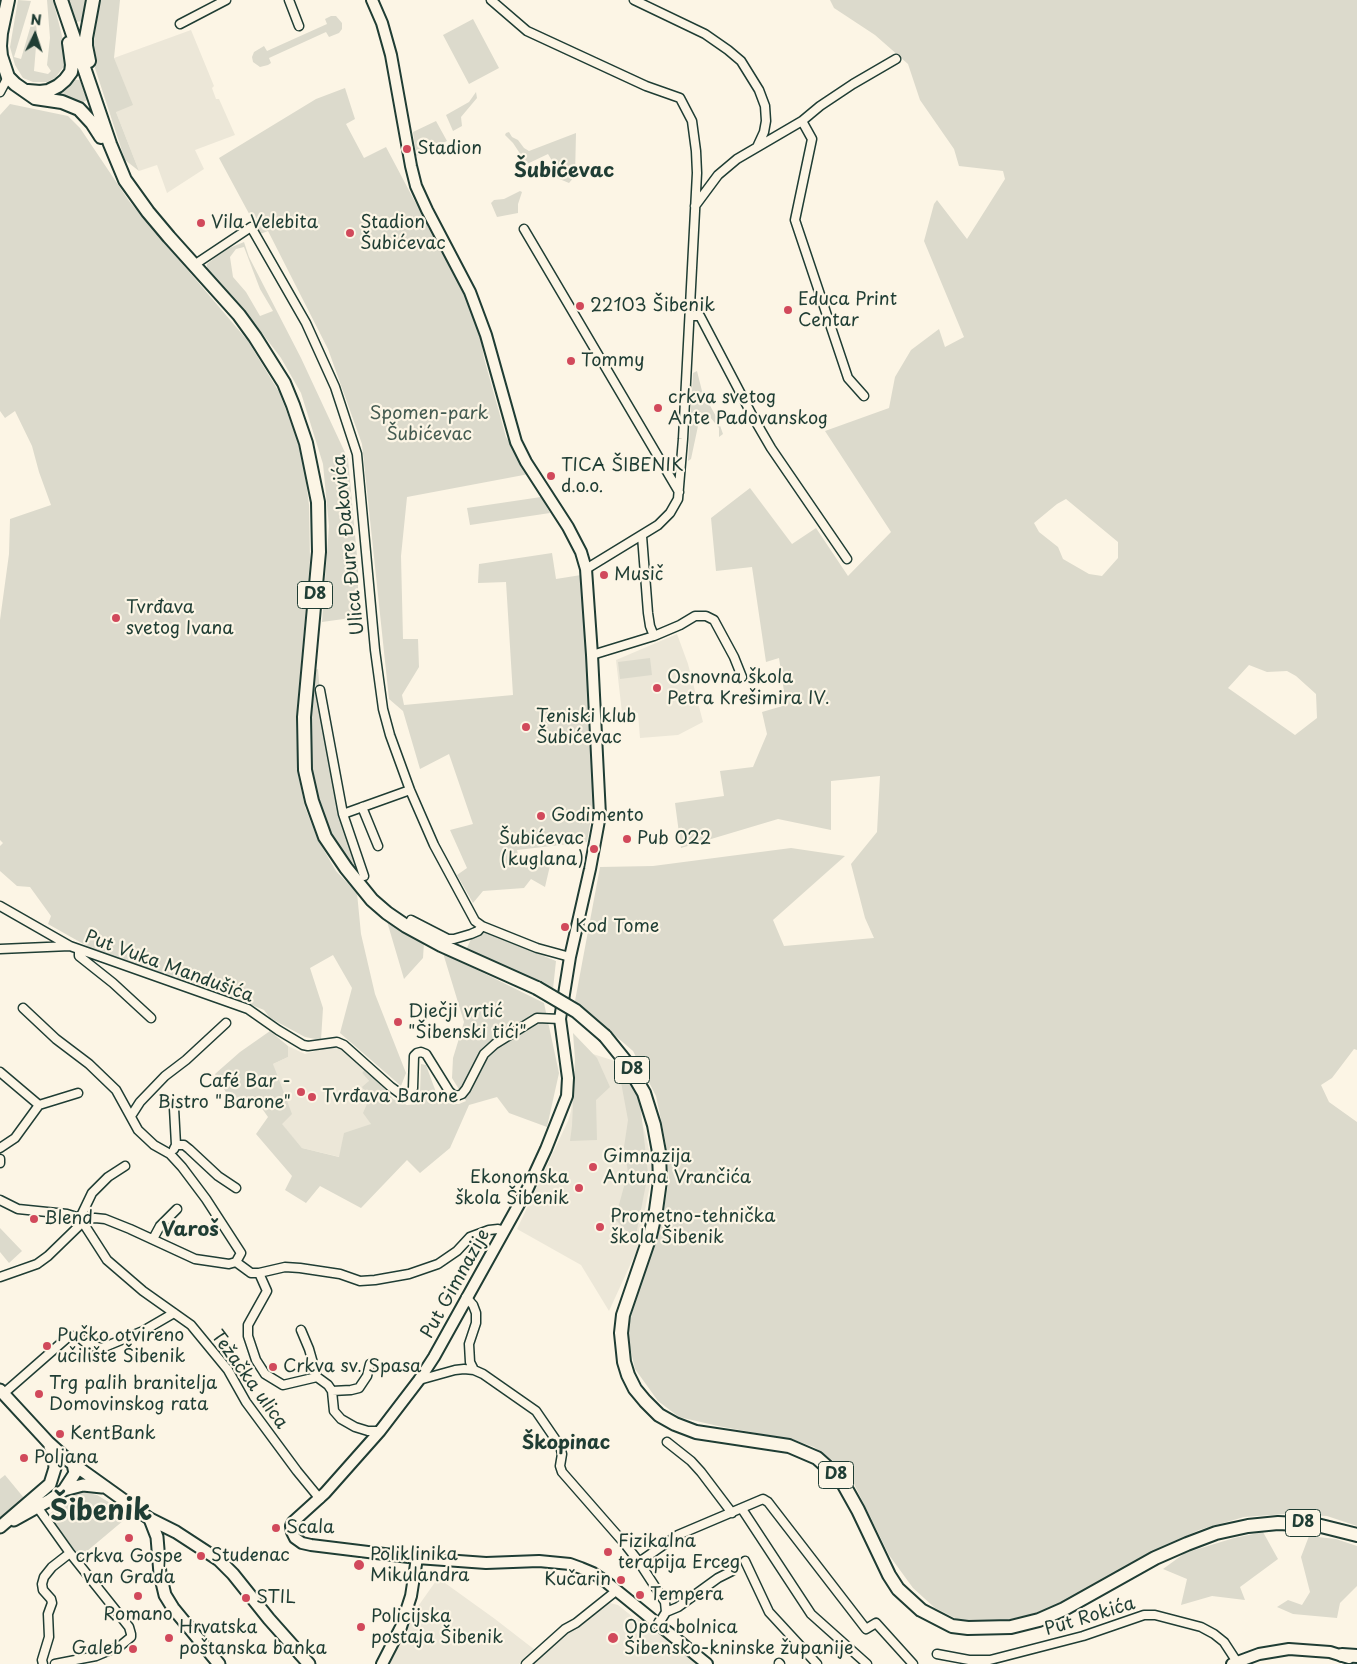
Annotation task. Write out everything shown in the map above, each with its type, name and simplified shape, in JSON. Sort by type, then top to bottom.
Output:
[{"type":"main road","points":[[8,0],[0,46],[1,56],[8,77],[35,98],[62,102],[79,109],[89,119],[101,138],[110,144]]},
{"type":"main road","name":"D8","points":[[60,0],[117,165],[148,212],[239,315],[270,359],[284,383],[306,444],[313,470],[318,502],[319,552],[304,717],[305,770],[312,801],[325,837],[346,868],[372,900],[387,913],[441,945],[537,988],[576,1011],[605,1036],[626,1062],[644,1093],[654,1125],[659,1152],[660,1180],[650,1236],[623,1316],[621,1333],[624,1362],[628,1375],[635,1390],[645,1402],[660,1415],[675,1424],[696,1432],[789,1446],[817,1458],[844,1485],[889,1575],[898,1589],[921,1610],[952,1626],[978,1629],[1011,1627],[1039,1620],[1064,1609],[1155,1558],[1216,1533],[1248,1526],[1278,1523],[1317,1525],[1357,1535]]},
{"type":"main road","points":[[93,0],[86,46],[94,84],[93,98]]},
{"type":"main road","points":[[23,90],[40,92],[58,86],[65,80],[71,72],[72,65],[69,44],[70,28]]},
{"type":"main road","points":[[2,1392],[48,1442],[77,1469],[150,1519],[209,1552],[228,1570],[309,1664]]},
{"type":"main road","points":[[48,1442],[53,1452],[54,1462],[53,1476],[50,1484]]},
{"type":"main road","points":[[0,1527],[50,1484],[77,1469]]},
{"type":"main road","points":[[0,1527],[38,1508],[64,1490],[77,1469]]},
{"type":"main road","points":[[64,1490],[87,1485],[102,1486]]},
{"type":"main road","points":[[150,1519],[155,1529],[160,1574],[165,1595],[173,1608],[219,1664]]},
{"type":"main road","points":[[158,1545],[162,1535],[169,1531],[174,1531]]},
{"type":"main road","points":[[1342,1655],[1357,1656]]},
{"type":"street","points":[[289,0],[299,26]]},
{"type":"street","name":"Put Gimnazije","points":[[372,0],[382,23],[390,55],[416,186],[470,292],[486,335],[516,442],[526,462],[568,527],[581,552],[586,569],[600,815],[570,957],[560,1019],[568,1078],[567,1096],[543,1157],[528,1188],[434,1357],[380,1431],[320,1499],[293,1522],[291,1526],[295,1538],[302,1543],[417,1558]]},
{"type":"street","points":[[491,0],[527,31],[646,86],[680,98],[692,121],[696,151],[695,206],[678,499],[665,519],[642,536],[603,557],[586,569]]},
{"type":"street","points":[[634,0],[705,34],[741,61],[759,90],[766,106],[764,132],[758,146]]},
{"type":"street","points":[[180,24],[222,1]]},
{"type":"street","points":[[695,206],[718,175],[726,168],[758,146],[802,121],[820,106],[896,58]]},
{"type":"street","points":[[0,92],[8,77]]},
{"type":"street","points":[[802,121],[812,139],[795,220],[848,378],[864,396]]},
{"type":"street","name":"Ulica Đure Đakovića","points":[[194,265],[251,227],[306,323],[335,387],[357,454],[375,650],[383,709],[390,735],[410,790],[434,845],[455,881],[472,917],[482,926]]},
{"type":"street","points":[[524,229],[679,492]]},
{"type":"street","points":[[690,316],[700,316],[752,417],[771,448],[848,559]]},
{"type":"street","points":[[642,536],[648,613],[654,636]]},
{"type":"street","points":[[592,655],[654,636],[696,616],[706,616],[714,620],[734,657],[742,677]]},
{"type":"street","points":[[320,690],[344,814],[364,876]]},
{"type":"street","points":[[344,814],[410,790]]},
{"type":"street","points":[[362,807],[378,846]]},
{"type":"street","points":[[0,906],[70,946]]},
{"type":"street","points":[[411,920],[448,938],[454,939],[478,931],[482,926],[537,948],[570,957]]},
{"type":"street","name":"Put Vuka Mandušića","points":[[0,949],[70,946],[248,1009],[292,1038],[308,1046],[337,1042],[344,1045],[402,1095],[407,1095],[413,1088],[414,1056],[416,1053],[426,1054],[449,1091],[457,1096],[466,1089],[484,1054],[495,1044],[537,1018],[560,1019]]},
{"type":"street","points":[[79,950],[79,956],[113,983],[151,1018]]},
{"type":"street","points":[[0,1200],[18,1208],[67,1214],[81,1220],[105,1219],[154,1239],[195,1259],[229,1264],[236,1262],[241,1253],[196,1184],[170,1154],[154,1145],[138,1130],[116,1090],[90,1064],[56,1040],[23,1008]]},
{"type":"street","points":[[132,1116],[140,1102],[165,1076],[186,1060],[226,1023]]},
{"type":"street","points":[[0,1072],[39,1105]]},
{"type":"street","points":[[0,1148],[15,1138],[39,1105],[78,1093]]},
{"type":"street","points":[[170,1154],[176,1145],[174,1108]]},
{"type":"street","points":[[176,1145],[184,1145],[218,1176],[236,1188]]},
{"type":"street","points":[[0,1277],[36,1264],[48,1256],[81,1220],[92,1193],[108,1177],[125,1166]]},
{"type":"street","points":[[154,1239],[160,1226],[177,1209]]},
{"type":"street","name":"Težačka ulica","points":[[81,1220],[107,1260],[144,1291],[191,1325],[228,1370],[246,1402],[297,1472],[320,1499]]},
{"type":"street","points":[[236,1262],[251,1273],[285,1267],[340,1274],[360,1281],[383,1279],[410,1274],[438,1264],[457,1252],[470,1236],[480,1232],[498,1229],[504,1231]]},
{"type":"street","points":[[259,1273],[267,1291],[248,1325],[248,1336],[256,1360],[265,1374],[283,1385],[317,1377]]},
{"type":"street","points":[[466,1297],[473,1305],[476,1313],[476,1323],[469,1344],[470,1362],[474,1370]]},
{"type":"street","points":[[2,1392],[67,1338],[72,1336],[80,1338],[88,1345],[102,1348],[144,1331],[174,1313]]},
{"type":"street","points":[[301,1330],[317,1377],[328,1385],[332,1391],[334,1411],[341,1419],[355,1427],[368,1431],[380,1431]]},
{"type":"street","points":[[332,1391],[359,1388],[368,1376],[370,1364]]},
{"type":"street","points":[[418,1380],[455,1370],[474,1370],[484,1374],[536,1411],[560,1446],[562,1454],[560,1466],[562,1472],[639,1562],[665,1602],[666,1612]]},
{"type":"street","points":[[667,1442],[701,1472],[732,1513]]},
{"type":"street","points":[[639,1562],[678,1535],[742,1509],[759,1500],[763,1500],[768,1502],[866,1629],[876,1623],[913,1664]]},
{"type":"street","points":[[38,1508],[70,1553],[129,1627],[131,1637],[120,1646],[96,1656],[55,1664]]},
{"type":"street","points":[[742,1509],[811,1614],[867,1664]]},
{"type":"street","points":[[43,1664],[42,1660],[49,1637],[48,1614],[52,1604],[51,1599],[43,1590],[42,1584],[44,1577],[52,1567],[70,1553]]},
{"type":"street","points":[[382,1664],[401,1627],[411,1596],[417,1558],[486,1564],[539,1562],[570,1564],[593,1573],[706,1664]]},
{"type":"street","points":[[745,1561],[769,1612],[817,1664]]},
{"type":"street","points":[[658,1625],[666,1612],[678,1607],[718,1578],[732,1571]]},
{"type":"street","points":[[526,1664],[565,1629],[616,1591]]},
{"type":"street","name":"Put Rokića","points":[[937,1654],[970,1660],[990,1660],[1083,1636],[1144,1615],[1155,1615],[1201,1627],[1214,1634],[1224,1642],[1235,1663]]},
{"type":"street","points":[[1235,1663],[1259,1654],[1289,1649],[1316,1650],[1357,1660]]},
{"type":"shaded area","points":[[191,30],[214,86],[212,88],[216,99],[219,99],[235,135],[195,150],[204,169],[167,193],[157,165],[139,171],[116,112],[114,58]]},
{"type":"shaded area","name":"Osnovna škola Petra Krešimira IV.","points":[[677,634],[688,664],[703,722],[678,735],[640,738],[638,713],[622,713],[616,660]]},
{"type":"shaded area","points":[[336,1045],[343,1048],[365,1069],[362,1073],[369,1081],[367,1104],[371,1124],[340,1157],[302,1148],[281,1124],[273,1064],[288,1057],[288,1046],[305,1054]]},
{"type":"shaded area","points":[[577,1049],[615,1061],[634,1094],[653,1170],[637,1250],[609,1311],[581,1265],[517,1229],[568,1121],[571,1111]]},
{"type":"shaded area","points":[[438,1578],[535,1650],[519,1664],[389,1664],[414,1612]]},
{"type":"shaded area","name":"Opća bolnica Šibensko-kninske županije","points":[[610,1603],[618,1605],[633,1617],[640,1619],[696,1664],[533,1664],[571,1630]]},
{"type":"green space","points":[[18,0],[31,1],[14,57],[21,59],[35,11],[37,34],[34,71],[48,74],[51,71],[47,65],[50,38],[47,0],[53,0],[63,40],[65,65],[55,78],[47,82],[33,82],[23,78],[15,65],[10,47]]},
{"type":"green space","points":[[68,0],[88,0],[84,21],[75,22]]},
{"type":"green space","points":[[100,0],[120,0],[114,58],[133,105],[116,112],[139,171],[125,160],[94,65],[93,48]]},
{"type":"green space","points":[[830,0],[1357,0],[1357,1050],[1354,1049],[1332,1078],[1321,1085],[1329,1102],[1357,1122],[1357,1526],[1327,1516],[1285,1514],[1244,1517],[1199,1530],[1139,1559],[1069,1600],[1033,1614],[998,1622],[959,1620],[935,1608],[913,1588],[889,1555],[854,1484],[836,1463],[814,1447],[794,1440],[679,1417],[658,1401],[635,1369],[627,1334],[634,1305],[663,1214],[669,1180],[666,1144],[656,1096],[633,1051],[575,1001],[600,867],[653,866],[791,848],[845,856],[773,920],[784,946],[874,938],[865,918],[851,864],[877,832],[880,776],[831,781],[831,830],[778,819],[681,848],[675,803],[724,796],[720,771],[753,767],[767,734],[762,712],[786,705],[779,658],[766,662],[752,567],[716,571],[711,518],[750,488],[792,544],[816,528],[848,576],[891,532],[825,431],[889,408],[895,377],[911,350],[939,329],[945,347],[964,337],[924,241],[934,204],[937,200],[967,239],[1005,179],[1003,171],[959,166],[954,149],[920,100],[908,64],[875,35],[834,8]],"holes":[[[1066,499],[1118,542],[1118,558],[1102,576],[1089,574],[1063,559],[1058,547],[1039,532],[1034,523]],[[1249,665],[1267,672],[1287,671],[1296,676],[1316,694],[1317,718],[1295,735],[1228,688]]]},
{"type":"green space","points":[[336,16],[342,23],[342,29],[339,33],[329,37],[326,32],[269,58],[271,63],[268,65],[260,67],[253,62],[254,52],[264,46],[267,51],[327,24],[325,19]]},
{"type":"green space","points":[[473,19],[499,68],[469,84],[443,35]]},
{"type":"green space","points":[[71,80],[80,80],[87,100],[78,105],[60,99],[60,90]]},
{"type":"green space","name":"Spomen-park Šubićevac","points":[[345,88],[355,119],[346,124],[364,158],[386,147],[468,302],[479,329],[484,358],[506,437],[529,474],[407,497],[401,556],[403,639],[418,639],[419,667],[402,695],[404,705],[513,695],[506,582],[478,583],[479,564],[552,553],[556,579],[581,575],[588,653],[594,801],[587,842],[517,850],[520,863],[552,857],[545,887],[531,879],[524,888],[483,891],[473,903],[457,875],[467,868],[450,830],[473,824],[449,754],[420,769],[403,711],[389,699],[362,444],[328,349],[268,231],[260,234],[219,158],[316,99]]},
{"type":"green space","points":[[476,92],[477,98],[461,117],[462,126],[453,131],[446,115],[469,102]]},
{"type":"green space","points":[[10,104],[68,116],[80,128],[129,201],[248,341],[279,392],[302,451],[309,505],[310,560],[296,723],[298,774],[305,807],[318,840],[336,871],[357,893],[361,934],[375,994],[406,1073],[401,1086],[340,1033],[352,988],[333,955],[310,968],[323,1008],[321,1040],[305,1037],[270,1018],[264,1010],[222,993],[94,950],[48,924],[51,916],[30,887],[17,886],[0,871],[0,846],[3,843],[0,840],[0,620],[9,554],[10,519],[51,505],[32,446],[15,411],[5,418],[0,411],[0,115]]},
{"type":"green space","points":[[436,121],[447,141],[416,156],[413,132]]},
{"type":"green space","points":[[509,132],[512,137],[529,151],[576,133],[575,176],[569,183],[557,178],[557,169],[548,154],[527,164],[513,143],[505,135]]},
{"type":"green space","points":[[520,191],[522,192],[518,204],[518,213],[497,217],[491,203],[494,200],[504,199]]},
{"type":"green space","points":[[244,242],[249,257],[301,358],[348,459],[358,567],[358,617],[322,622],[329,526],[323,464],[301,393],[281,358],[249,316],[207,269],[207,264],[227,249]],"holes":[[[244,247],[260,289],[273,311],[260,316],[246,292],[233,277],[230,257],[236,249]]]},
{"type":"green space","points":[[697,371],[702,391],[718,420],[723,434],[719,437],[719,428],[710,417],[698,426],[691,459],[688,461],[693,373]]},
{"type":"green space","points":[[541,497],[550,513],[470,525],[467,508]]},
{"type":"green space","points":[[650,658],[652,675],[620,679],[618,662]]},
{"type":"green space","points":[[318,669],[321,705],[341,813],[356,865],[352,866],[330,831],[315,786],[310,730],[315,670]]},
{"type":"green space","points":[[386,918],[424,942],[423,958],[404,979]]},
{"type":"green space","points":[[476,928],[556,961],[553,989],[466,950]]},
{"type":"green space","points":[[443,953],[544,1003],[559,1073],[547,1127],[509,1113],[497,1097],[469,1105],[450,1148],[420,1173],[407,1160],[361,1208],[320,1186],[306,1203],[285,1190],[292,1176],[256,1134],[268,1117],[256,1100],[236,1109],[215,1074],[240,1052],[270,1031],[288,1046],[288,1057],[273,1064],[292,1114],[282,1124],[302,1148],[339,1157],[344,1133],[371,1124],[363,1113],[368,1095],[362,1087],[369,1081],[362,1073],[365,1069],[371,1073],[393,1099],[407,1105],[416,1104],[420,1093],[421,1064],[426,1065],[437,1095],[445,1103],[459,1104],[466,1101],[452,1078],[453,1058],[464,1022]]},
{"type":"green space","points":[[573,1033],[597,1058],[610,1087],[596,1100],[597,1140],[570,1141],[575,1059]]},
{"type":"green space","points":[[618,1066],[639,1093],[648,1174],[635,1240],[615,1219],[628,1172],[624,1147],[628,1120]]},
{"type":"green space","points":[[0,1228],[22,1251],[9,1263],[0,1252]]},
{"type":"green space","points":[[5,1475],[24,1498],[24,1501],[0,1518],[0,1479]]},
{"type":"green space","points":[[82,1492],[97,1495],[130,1515],[80,1557],[48,1515],[72,1496]]},
{"type":"green space","points":[[1263,1532],[1278,1559],[1240,1587],[1245,1600],[1212,1596],[1181,1605],[1187,1579],[1163,1569],[1185,1553],[1234,1538]]},
{"type":"green space","points":[[1309,1536],[1336,1539],[1357,1546],[1357,1586],[1340,1603],[1337,1618],[1293,1614],[1277,1607],[1288,1600],[1302,1605],[1310,1592],[1301,1557]]},
{"type":"place","name":"Stadion","points":[[407,149]]},
{"type":"place","name":"Vila Velebita","points":[[201,223]]},
{"type":"place","name":"Stadion Šubićevac","points":[[350,233]]},
{"type":"place","name":"22103 Šibenik","points":[[580,306]]},
{"type":"place","name":"Educa Print Centar","points":[[788,310]]},
{"type":"place","name":"Tommy","points":[[571,361]]},
{"type":"place","name":"crkva svetog Ante Padovanskog","points":[[658,408]]},
{"type":"place","name":"TICA ŠIBENIK d.o.o.","points":[[551,476]]},
{"type":"place","name":"Musič","points":[[604,575]]},
{"type":"place","name":"Tvrđava svetog Ivana","points":[[116,618]]},
{"type":"place","name":"Osnovna škola Petra Krešimira IV.","points":[[657,688]]},
{"type":"place","name":"Teniski klub Šubićevac","points":[[526,727]]},
{"type":"place","name":"Godimento","points":[[541,816]]},
{"type":"place","name":"Pub 022","points":[[627,839]]},
{"type":"place","name":"Šubićevac (kuglana)","points":[[594,849]]},
{"type":"place","name":"Kod Tome","points":[[565,927]]},
{"type":"place","name":"Dječji vrtić \"Šibenski tići\"","points":[[398,1022]]},
{"type":"place","name":"Café Bar - Bistro \"Barone\"","points":[[301,1092]]},
{"type":"place","name":"Tvrđava Barone","points":[[312,1097]]},
{"type":"place","name":"Gimnazija Antuna Vrančića","points":[[593,1167]]},
{"type":"place","name":"Ekonomska škola Šibenik","points":[[579,1188]]},
{"type":"place","name":"Blend","points":[[34,1219]]},
{"type":"place","name":"Prometno-tehnička škola Šibenik","points":[[600,1227]]},
{"type":"place","name":"Pučko otvireno učilište Šibenik","points":[[47,1346]]},
{"type":"place","name":"Crkva sv. Spasa","points":[[273,1367]]},
{"type":"place","name":"Trg palih branitelja Domovinskog rata","points":[[39,1394]]},
{"type":"place","name":"KentBank","points":[[60,1434]]},
{"type":"place","name":"Poljana","points":[[24,1458]]},
{"type":"place","name":"Scala","points":[[276,1528]]},
{"type":"place","name":"crkva Gospe van Grada","points":[[129,1538]]},
{"type":"place","name":"Fizikalna terapija Erceg","points":[[608,1552]]},
{"type":"place","name":"Studenac","points":[[201,1556]]},
{"type":"place","name":"Poliklinika Mikulandra","points":[[359,1565]]},
{"type":"place","name":"Kučarin","points":[[621,1580]]},
{"type":"place","name":"Tempera","points":[[640,1595]]},
{"type":"place","name":"Romano","points":[[138,1596]]},
{"type":"place","name":"STIL","points":[[246,1598]]},
{"type":"place","name":"Policijska postaja Šibenik","points":[[361,1627]]},
{"type":"place","name":"Hrvatska poštanska banka","points":[[169,1638]]},
{"type":"place","name":"Opća bolnica Šibensko-kninske županije","points":[[613,1638]]},
{"type":"place","name":"Galeb","points":[[133,1649]]},
{"type":"district","name":"Šubićevac","points":[[564,171]]},
{"type":"district","name":"Varoš","points":[[190,1230]]},
{"type":"district","name":"Škopinac","points":[[566,1444]]},
{"type":"district","name":"Šibenik","points":[[101,1512]]}]
